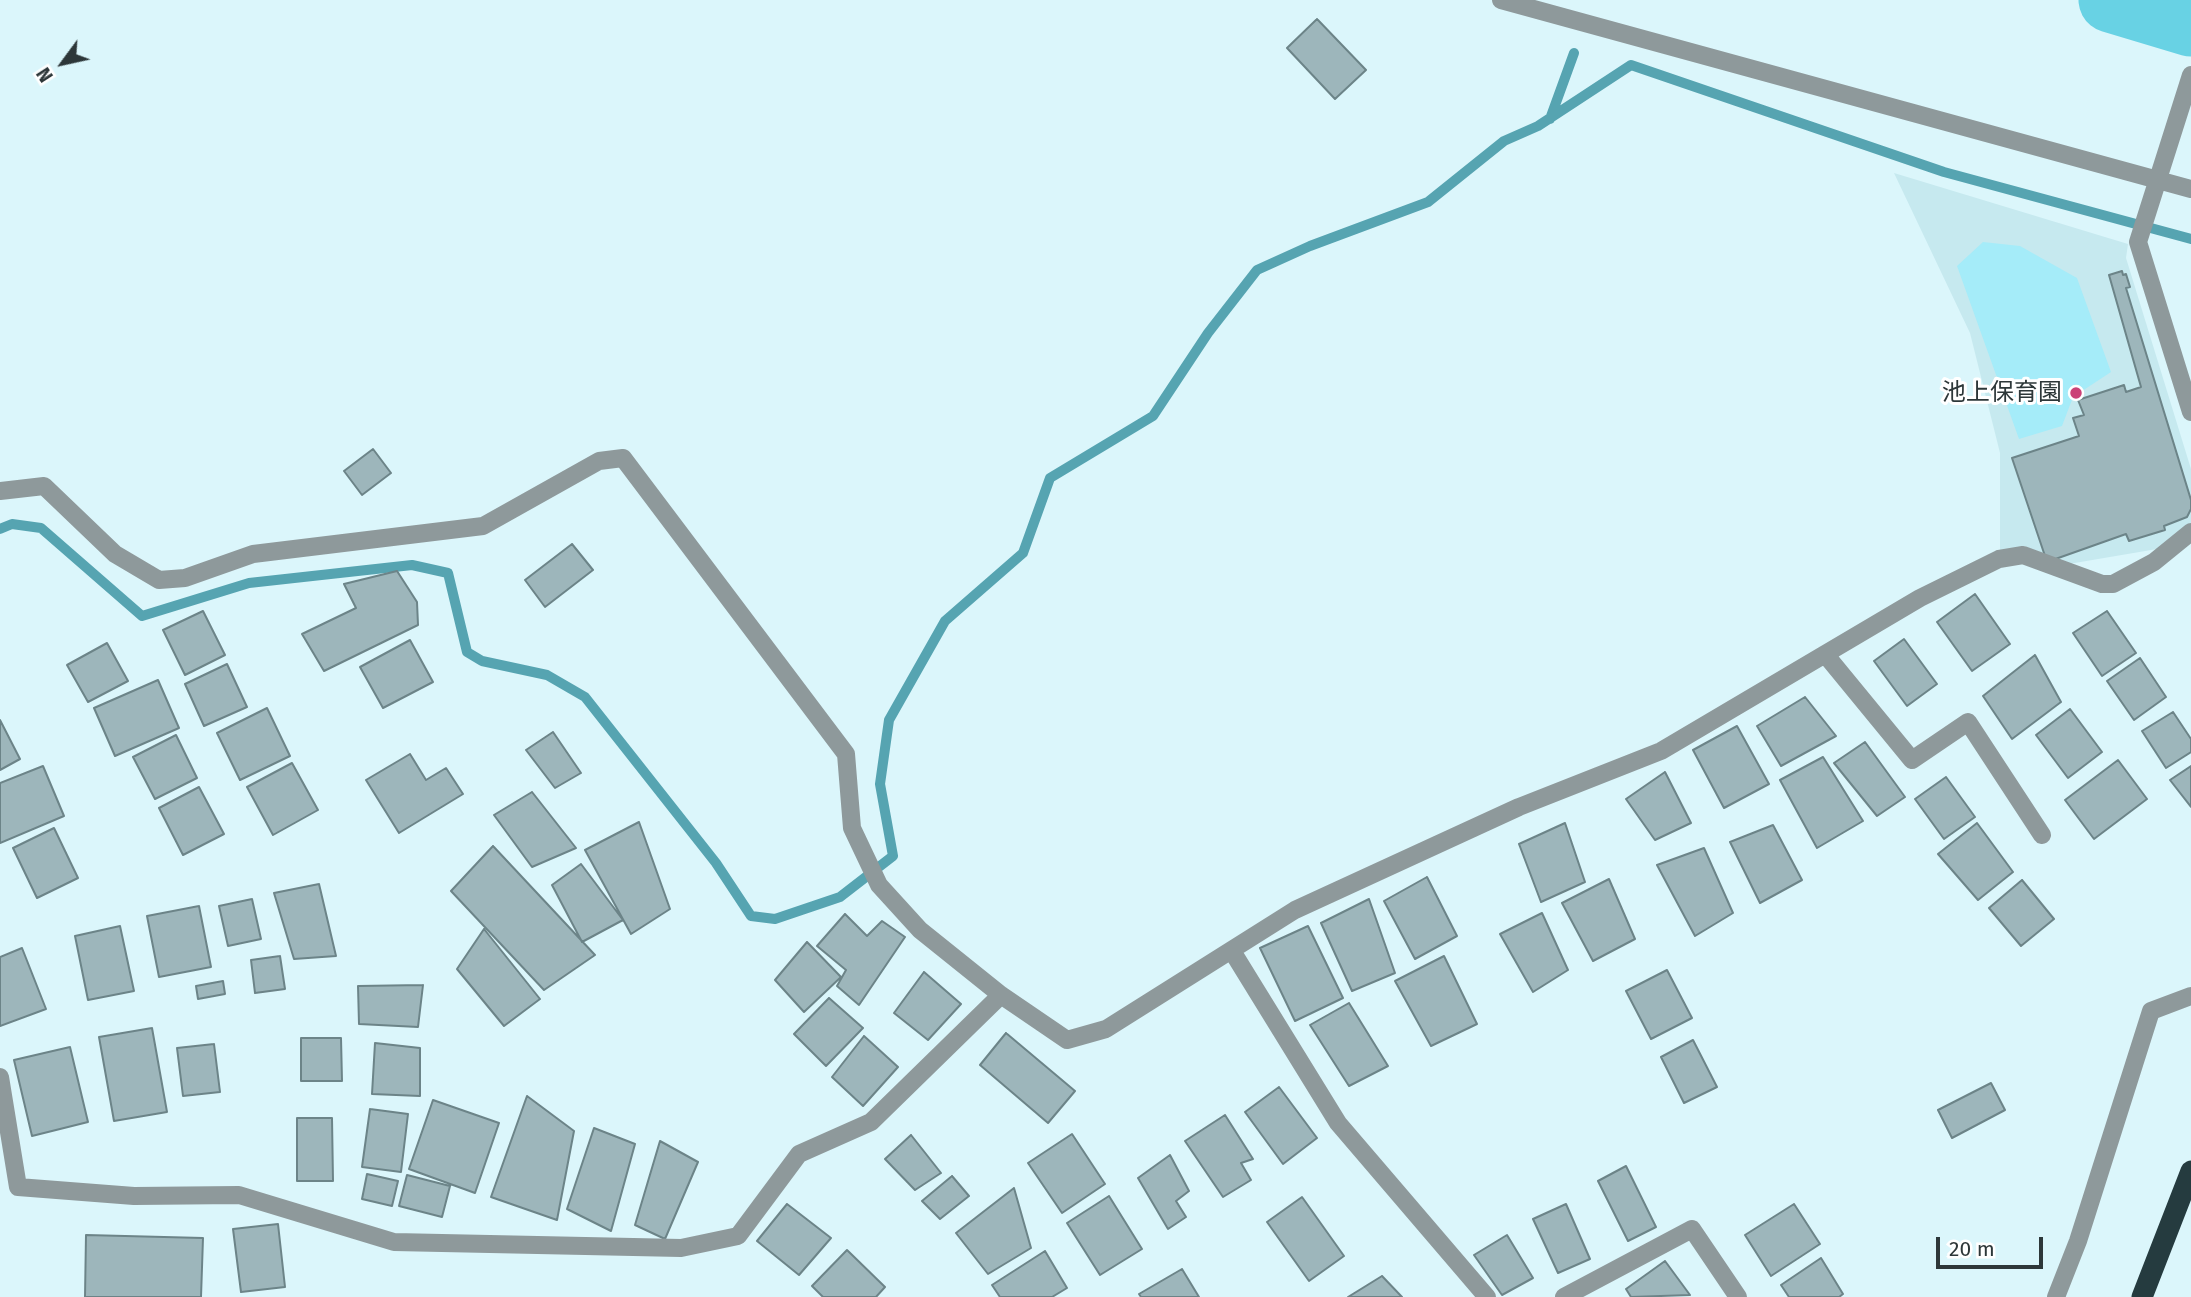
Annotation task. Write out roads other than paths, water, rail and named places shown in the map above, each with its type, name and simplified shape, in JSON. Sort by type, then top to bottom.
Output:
[{"type":"highway","points":[[2142,1297],[2191,1171]]},
{"type":"street","points":[[1501,0],[2191,189]]},
{"type":"street","points":[[2191,75],[2138,242],[2191,412]]},
{"type":"street","points":[[0,491],[44,486],[115,554],[159,580],[185,578],[253,554],[483,526],[599,461],[624,458],[846,754],[852,828],[879,885],[920,930],[1001,995],[1067,1040],[1106,1029],[1295,910],[1519,807],[1661,751],[1920,598],[1999,559],[2024,555],[2102,584],[2113,584],[2154,562],[2191,532]]},
{"type":"street","points":[[1825,654],[1912,760],[1968,722],[2042,835]]},
{"type":"street","points":[[1232,951],[1338,1122],[1487,1297]]},
{"type":"street","points":[[0,1077],[18,1187],[134,1196],[239,1195],[394,1242],[681,1248],[738,1236],[799,1154],[871,1122],[1001,995]]},
{"type":"street","points":[[2056,1297],[2078,1241],[2151,1011],[2191,996]]},
{"type":"street","points":[[1564,1297],[1692,1229],[1738,1297]]},
{"type":"waterway","points":[[2111,0],[2191,24]]},
{"type":"waterway","points":[[1550,119],[1574,53]]},
{"type":"waterway","points":[[0,529],[12,524],[41,528],[142,616],[249,583],[412,565],[448,573],[467,652],[482,661],[547,675],[585,697],[716,863],[751,916],[775,919],[840,897],[893,856],[880,784],[889,720],[945,621],[1023,553],[1050,478],[1153,416],[1208,333],[1257,270],[1310,246],[1428,202],[1504,141],[1538,126],[1631,65],[1944,172],[2191,239]]},
{"type":"place","name":"池上保育園","points":[[2076,393]]}]
